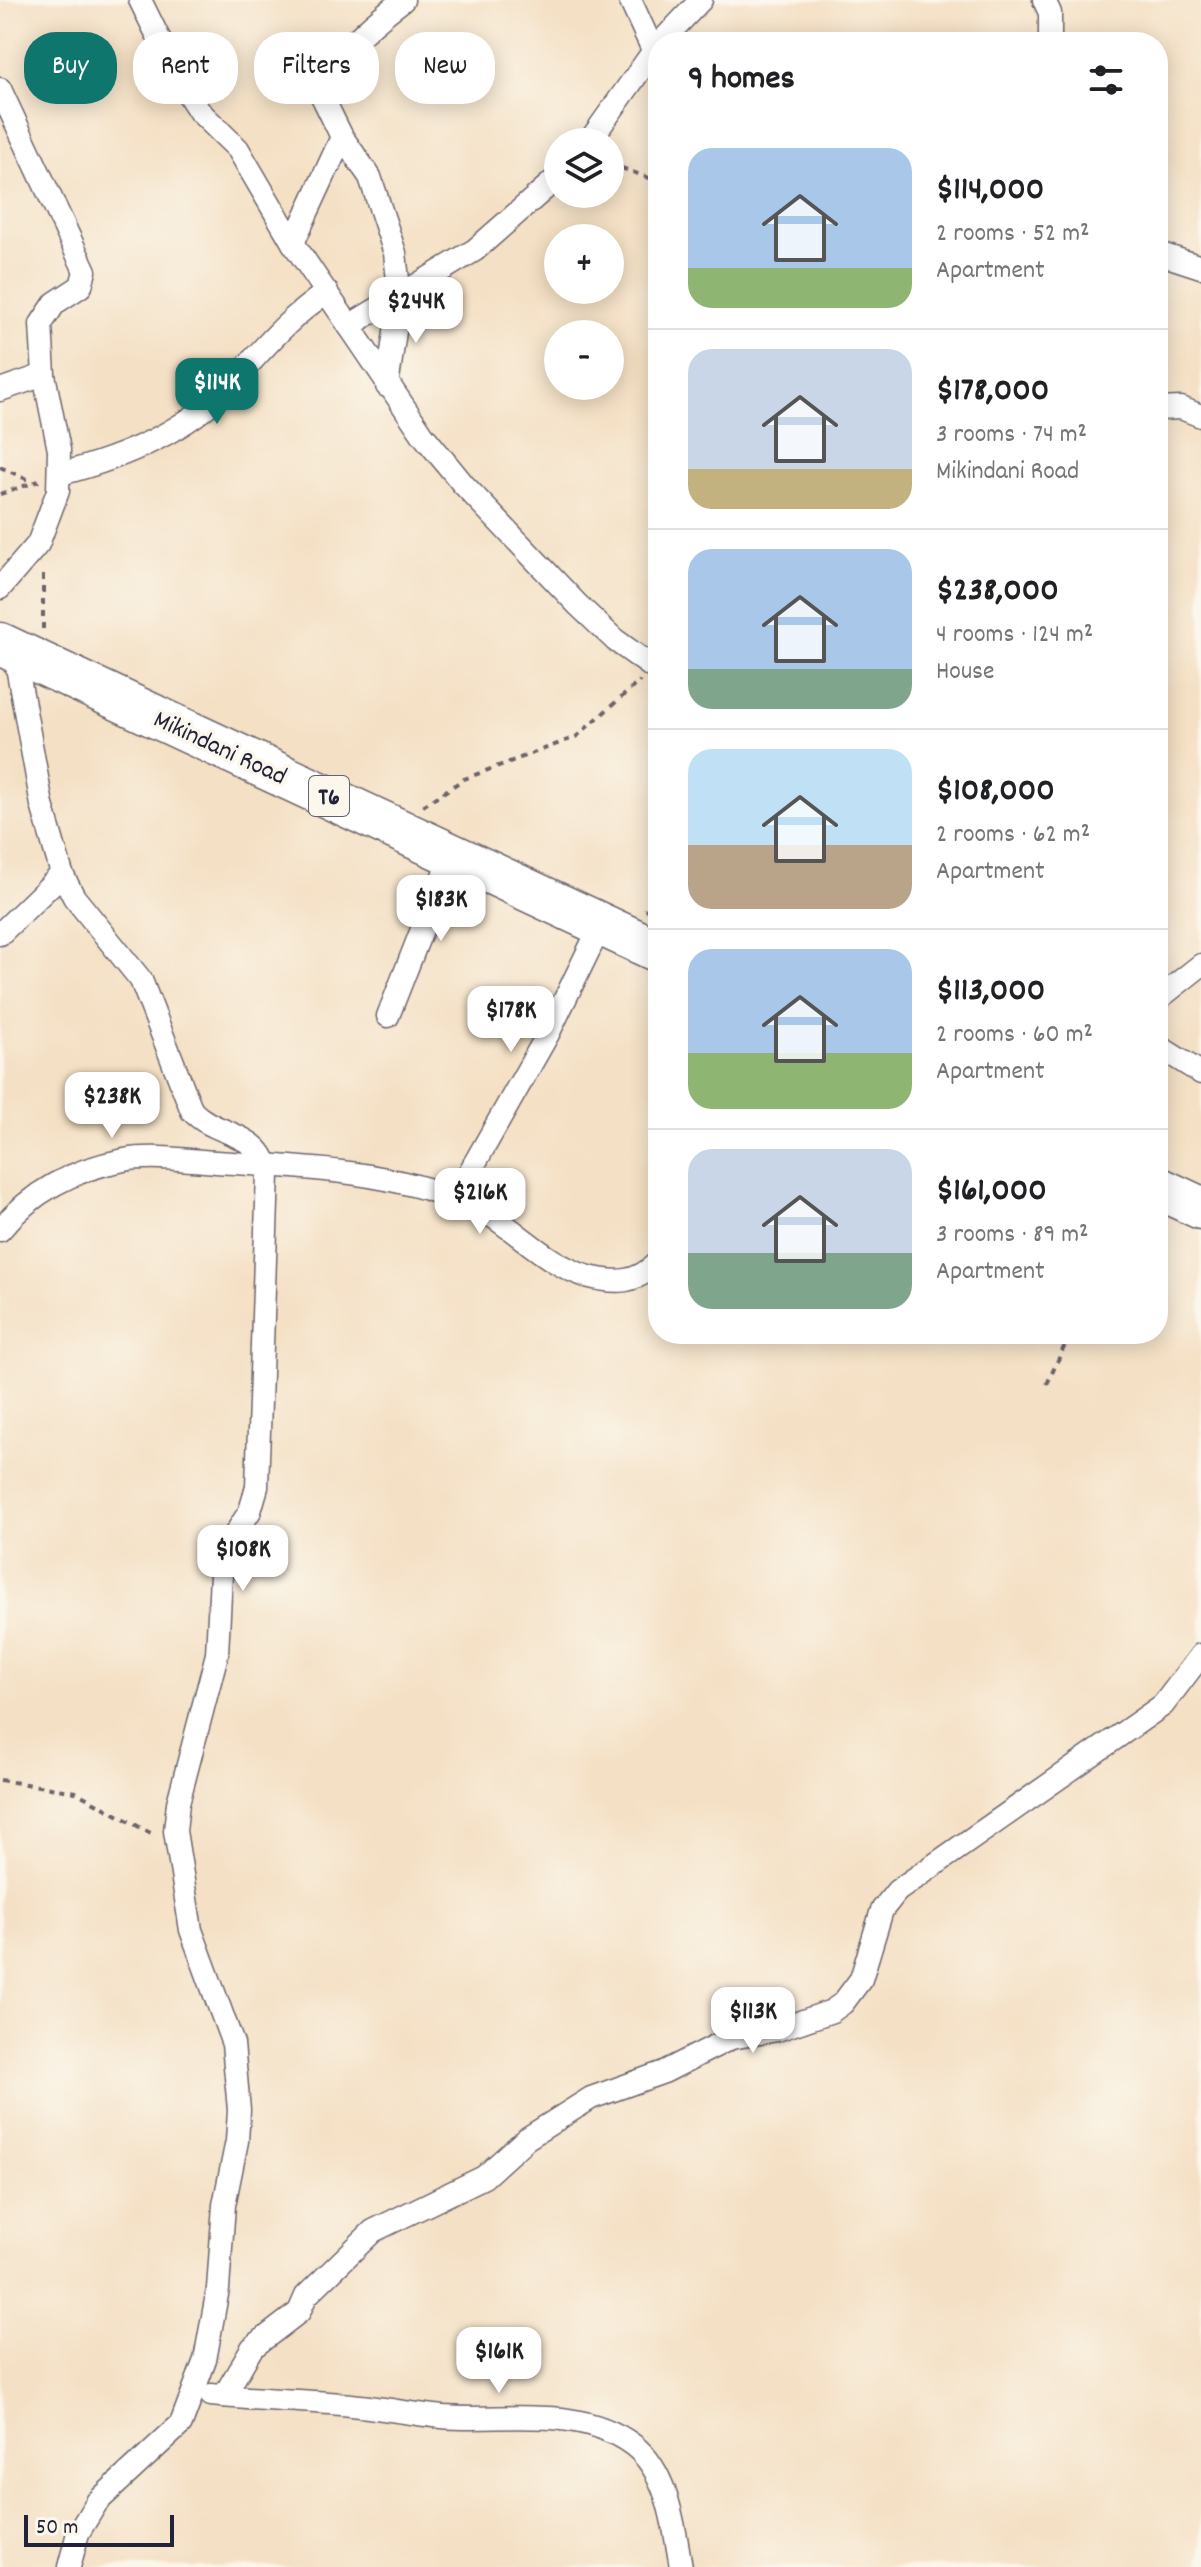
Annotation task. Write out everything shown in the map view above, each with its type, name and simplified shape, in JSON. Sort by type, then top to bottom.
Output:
[{"type":"highway","name":"Mikindani Road","points":[[18,652],[648,946]]},
{"type":"highway","points":[[1168,1193],[1201,1208]]},
{"type":"street","points":[[140,0],[181,83],[199,111],[238,149],[293,243],[387,386],[463,484],[578,605],[615,640],[648,664]]},
{"type":"street","points":[[387,386],[400,298],[395,253],[380,204],[361,160],[342,137],[319,90],[327,71],[377,20],[403,0]]},
{"type":"street","points":[[630,0],[649,32]]},
{"type":"street","points":[[670,32],[701,0]]},
{"type":"street","points":[[1044,0],[1050,13],[1050,32]]},
{"type":"street","points":[[599,128],[648,58]]},
{"type":"street","points":[[0,588],[38,544],[58,491],[59,450],[44,375],[40,330],[43,318],[55,303],[81,286],[84,265],[1,92]]},
{"type":"street","points":[[293,243],[342,137]]},
{"type":"street","points":[[349,326],[475,250],[544,189]]},
{"type":"street","points":[[1168,256],[1201,267]]},
{"type":"street","points":[[60,474],[111,461],[183,422],[226,389],[254,355],[296,314],[327,292]]},
{"type":"street","points":[[0,390],[44,375]]},
{"type":"street","points":[[1168,409],[1181,408],[1201,416]]},
{"type":"street","points":[[18,652],[36,780],[62,874],[74,897],[141,980],[192,1111],[208,1126],[249,1140],[267,1165],[257,1487],[250,1511],[222,1555],[217,1654],[178,1803],[177,1849],[191,1930],[233,2044],[239,2110],[237,2141],[224,2205],[218,2289],[205,2360],[181,2424],[97,2502],[78,2533],[69,2567]]},
{"type":"street","points":[[388,1016],[452,853]]},
{"type":"street","points":[[0,934],[62,874]]},
{"type":"street","points":[[455,1198],[548,1034],[601,925]]},
{"type":"street","points":[[1168,991],[1201,965]]},
{"type":"street","points":[[1168,1052],[1201,1073]]},
{"type":"street","points":[[0,1230],[20,1206],[56,1182],[102,1165],[143,1159],[267,1165],[362,1176],[455,1198],[494,1217],[581,1274],[624,1282],[648,1271]]},
{"type":"street","points":[[224,2396],[252,2348],[299,2312],[306,2296],[373,2231],[484,2177],[526,2139],[591,2098],[664,2072],[731,2038],[789,2026],[843,2003],[861,1979],[882,1910],[897,1891],[1163,1705],[1201,1655]]},
{"type":"street","points":[[192,2393],[347,2404],[441,2417],[556,2419],[606,2430],[632,2445],[651,2463],[664,2492],[681,2567]]},
{"type":"path","points":[[624,169],[648,177]]},
{"type":"path","points":[[0,467],[36,483]]},
{"type":"path","points":[[0,494],[60,474]]},
{"type":"path","points":[[18,652],[43,573],[38,544]]},
{"type":"path","points":[[396,827],[455,783],[584,733],[648,677]]},
{"type":"path","points":[[1047,1384],[1065,1344]]},
{"type":"path","points":[[0,1780],[76,1792],[177,1849]]}]
